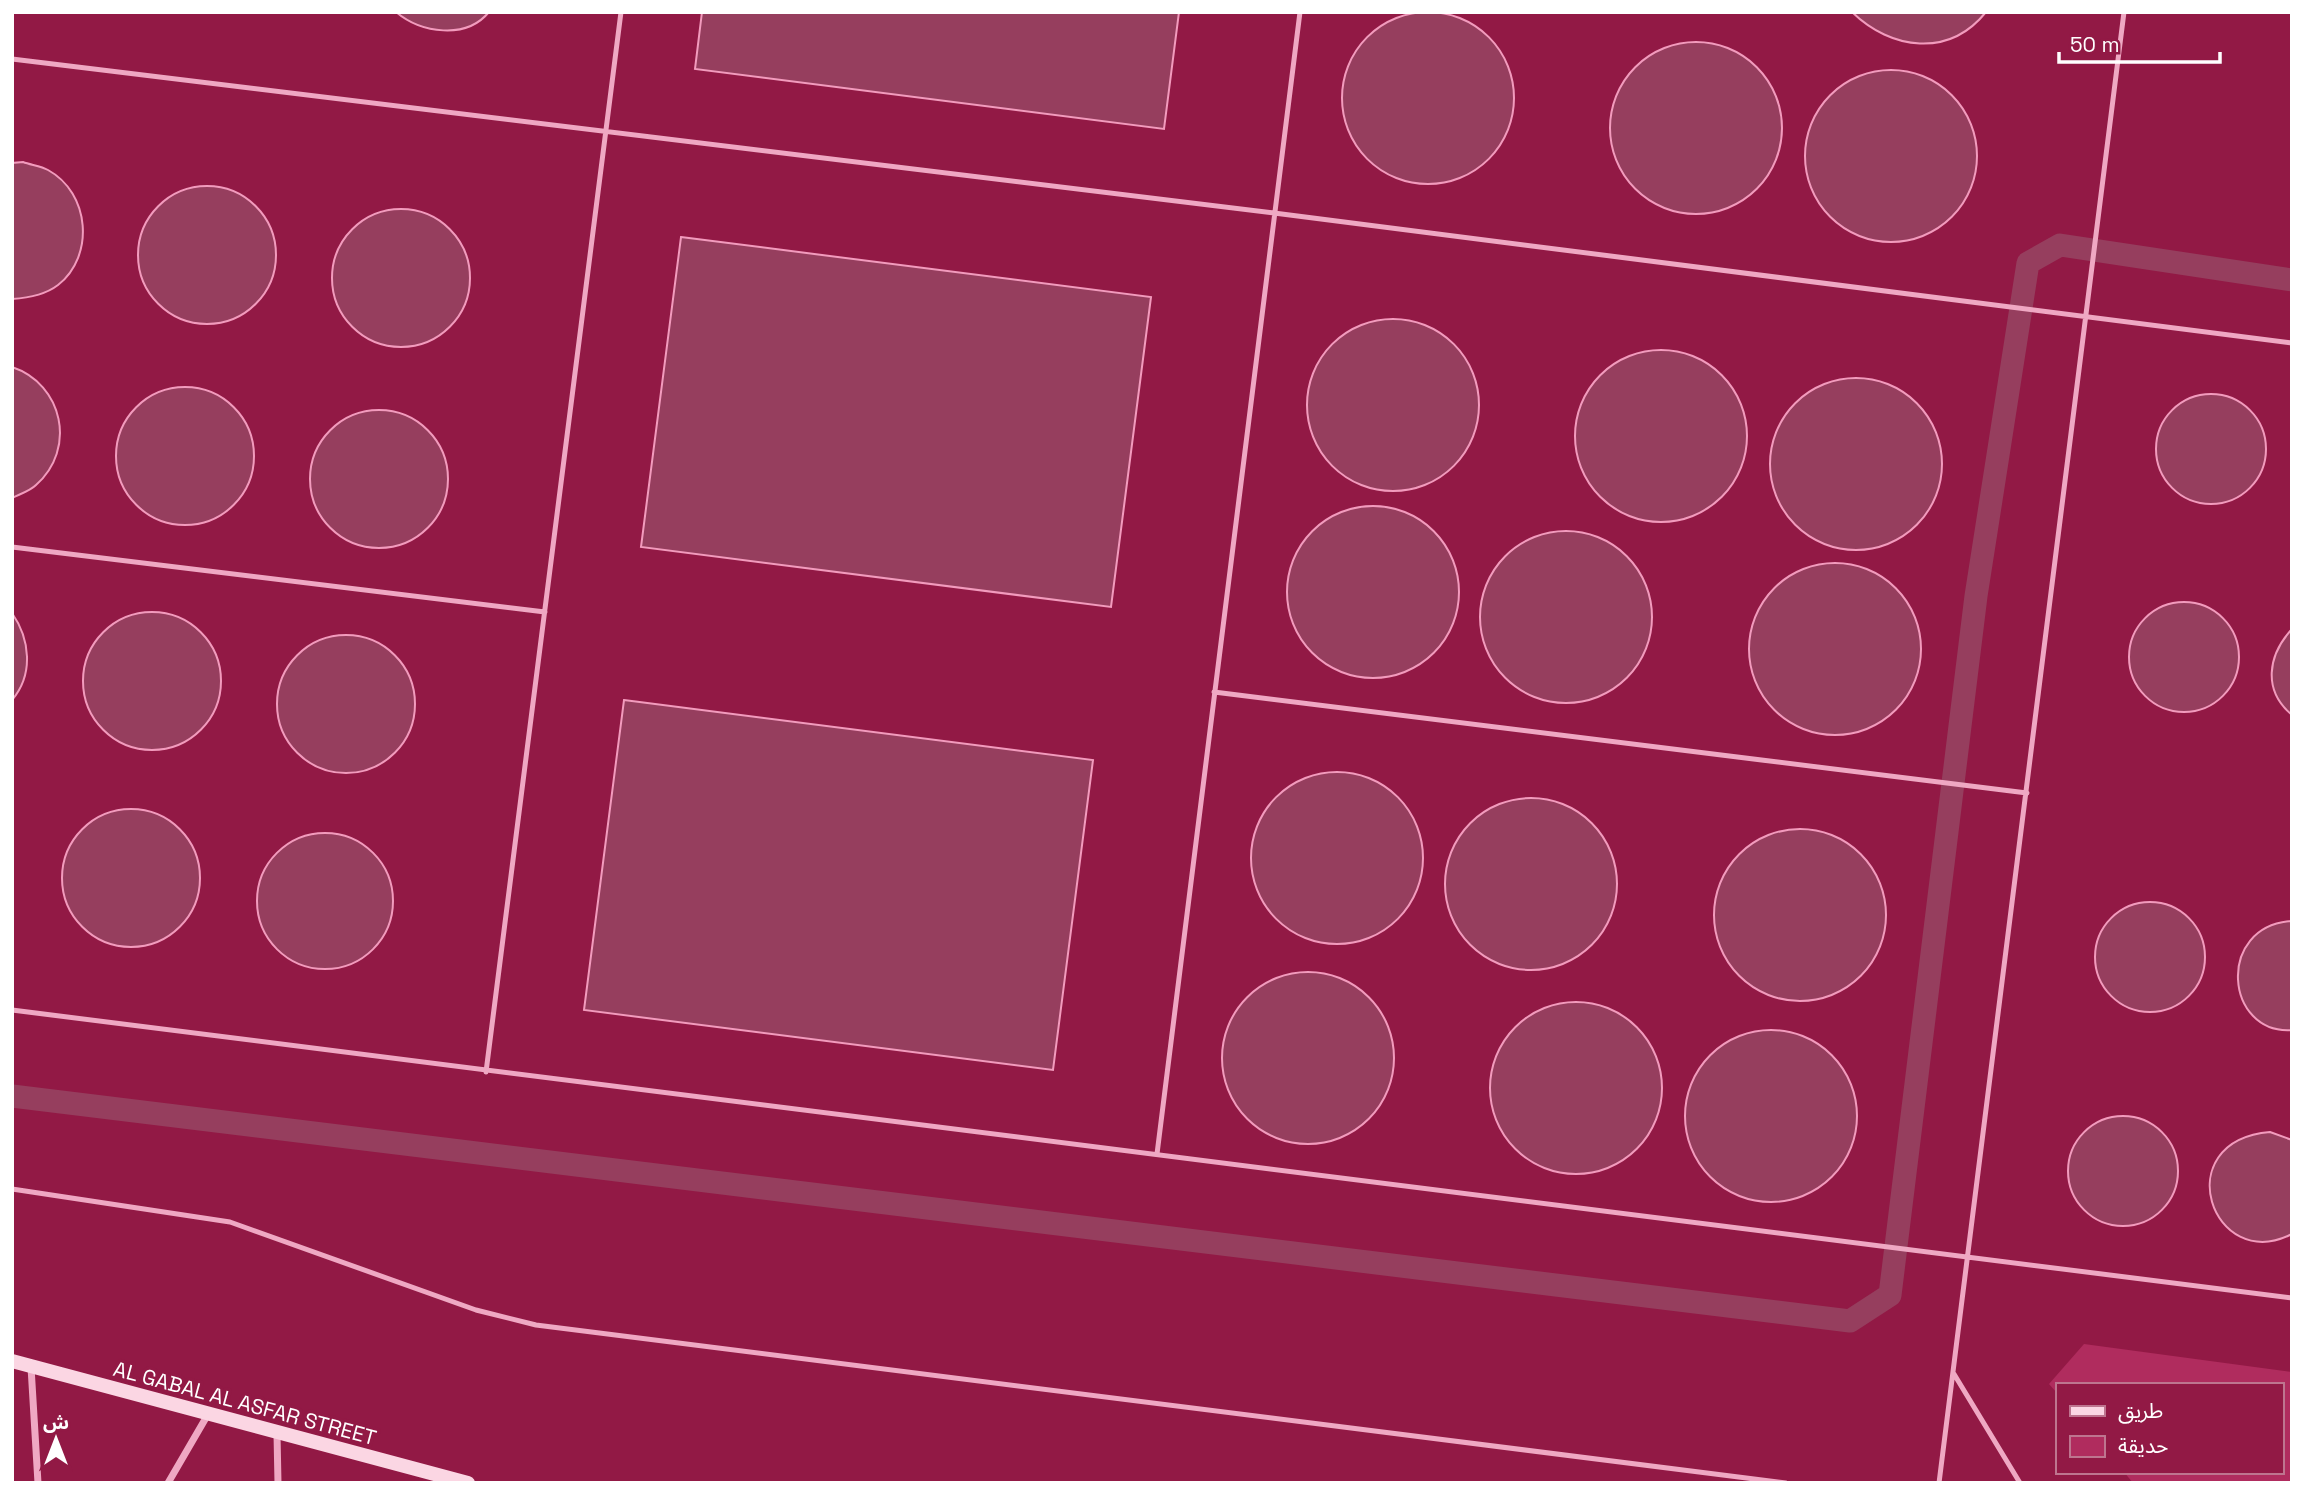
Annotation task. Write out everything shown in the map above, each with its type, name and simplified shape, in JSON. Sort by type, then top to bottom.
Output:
[{"type":"street","name":"AL GABAL AL ASFAR STREET","points":[[12,1362],[207,1416],[468,1483]]},
{"type":"street","points":[[31,1367],[38,1483]]},
{"type":"street","points":[[168,1483],[207,1416]]},
{"type":"street","points":[[277,1434],[278,1483]]},
{"type":"lane","points":[[486,1072],[621,12]]},
{"type":"lane","points":[[1157,1154],[1300,12]]},
{"type":"lane","points":[[1939,1483],[2088,319],[2124,12]]},
{"type":"lane","points":[[12,59],[1274,212],[2088,319],[2292,343]]},
{"type":"lane","points":[[12,547],[545,612]]},
{"type":"lane","points":[[1214,692],[2027,793]]},
{"type":"lane","points":[[12,1010],[486,1072],[2292,1298]]},
{"type":"lane","points":[[12,1189],[230,1222],[476,1310],[536,1325],[1786,1483]]},
{"type":"lane","points":[[1954,1374],[2020,1483]]},
{"type":"green space","points":[[2084,1344],[2292,1372],[2292,1483],[2133,1483],[2126,1474],[2283,1474],[2283,1383],[2056,1383],[2056,1392],[2049,1384]]},
{"type":"shaded area","points":[[396,12],[489,12],[468,27],[443,30],[418,25]]},
{"type":"shaded area","points":[[702,12],[1179,12],[1164,129],[695,69]]},
{"type":"shaded area","points":[[1428,12],[1461,19],[1476,26],[1489,37],[1500,50],[1507,65],[1514,98],[1507,131],[1500,146],[1489,159],[1476,170],[1461,177],[1428,184],[1395,177],[1380,170],[1367,159],[1356,146],[1349,131],[1342,98],[1349,65],[1356,50],[1367,37],[1380,26],[1395,19]]},
{"type":"shaded area","points":[[1852,12],[1986,12],[1971,27],[1955,37],[1920,44],[1884,34],[1867,25]]},
{"type":"shaded area","points":[[1696,42],[1729,49],[1744,56],[1757,67],[1768,80],[1775,95],[1782,128],[1775,161],[1768,176],[1757,189],[1744,200],[1729,207],[1696,214],[1663,207],[1648,200],[1635,189],[1624,176],[1617,161],[1610,128],[1617,95],[1624,80],[1635,67],[1648,56],[1663,49]]},
{"type":"shaded area","points":[[1891,70],[1924,77],[1939,84],[1952,95],[1963,108],[1970,123],[1977,156],[1970,189],[1963,204],[1952,217],[1939,228],[1924,235],[1891,242],[1858,235],[1843,228],[1830,217],[1819,204],[1812,189],[1805,156],[1812,123],[1819,108],[1830,95],[1843,84],[1858,77]]},
{"type":"shaded area","points":[[23,162],[42,167],[62,180],[79,209],[83,225],[82,242],[70,273],[58,285],[36,295],[12,299],[12,163]]},
{"type":"shaded area","points":[[207,186],[233,192],[255,207],[270,229],[276,255],[270,281],[255,303],[233,318],[207,324],[181,318],[159,303],[144,281],[138,255],[144,229],[159,207],[181,192]]},
{"type":"shaded area","points":[[401,209],[427,215],[449,230],[464,252],[470,278],[464,304],[449,326],[427,341],[401,347],[375,341],[353,326],[338,304],[332,278],[338,252],[353,230],[375,215]]},
{"type":"shaded area","points":[[681,237],[1151,297],[1111,607],[641,547]]},
{"type":"shaded area","points":[[1393,319],[1426,326],[1441,333],[1454,344],[1465,357],[1472,372],[1479,405],[1472,438],[1465,453],[1454,466],[1441,477],[1426,484],[1393,491],[1360,484],[1345,477],[1332,466],[1321,453],[1314,438],[1307,405],[1314,372],[1321,357],[1332,344],[1345,333],[1360,326]]},
{"type":"shaded area","points":[[1661,350],[1694,357],[1709,364],[1722,375],[1733,388],[1740,403],[1747,436],[1740,469],[1733,484],[1722,497],[1709,508],[1694,515],[1661,522],[1628,515],[1613,508],[1600,497],[1589,484],[1582,469],[1575,436],[1582,403],[1589,388],[1600,375],[1613,364],[1628,357]]},
{"type":"shaded area","points":[[12,367],[29,375],[53,402],[60,436],[57,454],[49,470],[34,487],[12,498]]},
{"type":"shaded area","points":[[1856,378],[1889,385],[1904,392],[1917,403],[1928,416],[1935,431],[1942,464],[1935,497],[1928,512],[1917,525],[1904,536],[1889,543],[1856,550],[1823,543],[1808,536],[1795,525],[1784,512],[1777,497],[1770,464],[1777,431],[1784,416],[1795,403],[1808,392],[1823,385]]},
{"type":"shaded area","points":[[185,387],[211,393],[233,408],[248,430],[254,456],[248,482],[233,504],[211,519],[185,525],[159,519],[137,504],[122,482],[116,456],[122,430],[137,408],[159,393]]},
{"type":"shaded area","points":[[2211,394],[2232,399],[2250,410],[2261,428],[2266,449],[2261,470],[2250,488],[2232,499],[2211,504],[2190,499],[2172,488],[2161,470],[2156,449],[2161,428],[2172,410],[2190,399]]},
{"type":"shaded area","points":[[379,410],[405,416],[427,431],[442,453],[448,479],[442,505],[427,527],[405,542],[379,548],[353,542],[331,527],[316,505],[310,479],[316,453],[331,431],[353,416]]},
{"type":"shaded area","points":[[1373,506],[1406,513],[1421,520],[1434,531],[1445,544],[1452,559],[1459,592],[1452,625],[1445,640],[1434,653],[1421,664],[1406,671],[1373,678],[1340,671],[1325,664],[1312,653],[1301,640],[1294,625],[1287,592],[1294,559],[1301,544],[1312,531],[1325,520],[1340,513]]},
{"type":"shaded area","points":[[1566,531],[1599,538],[1614,545],[1627,556],[1638,569],[1645,584],[1652,617],[1645,650],[1638,665],[1627,678],[1614,689],[1599,696],[1566,703],[1533,696],[1518,689],[1505,678],[1494,665],[1487,650],[1480,617],[1487,584],[1494,569],[1505,556],[1518,545],[1533,538]]},
{"type":"shaded area","points":[[1835,563],[1868,570],[1883,577],[1896,588],[1907,601],[1914,616],[1921,649],[1914,682],[1907,697],[1896,710],[1883,721],[1868,728],[1835,735],[1802,728],[1787,721],[1774,710],[1763,697],[1756,682],[1749,649],[1756,616],[1763,601],[1774,588],[1787,577],[1802,570]]},
{"type":"shaded area","points":[[2184,602],[2205,607],[2223,618],[2234,636],[2239,657],[2234,678],[2223,696],[2205,707],[2184,712],[2163,707],[2145,696],[2134,678],[2129,657],[2134,636],[2145,618],[2163,607]]},
{"type":"shaded area","points":[[152,612],[178,618],[200,633],[215,655],[221,681],[215,707],[200,729],[178,744],[152,750],[126,744],[104,729],[89,707],[83,681],[89,655],[104,633],[126,618]]},
{"type":"shaded area","points":[[12,613],[23,634],[27,656],[24,679],[12,700]]},
{"type":"shaded area","points":[[2292,629],[2292,715],[2276,695],[2272,672],[2278,650]]},
{"type":"shaded area","points":[[346,635],[372,641],[394,656],[409,678],[415,704],[409,730],[394,752],[372,767],[346,773],[320,767],[298,752],[283,730],[277,704],[283,678],[298,656],[320,641]]},
{"type":"shaded area","points":[[624,700],[1093,760],[1053,1070],[584,1010]]},
{"type":"shaded area","points":[[1337,772],[1370,779],[1385,786],[1398,797],[1409,810],[1416,825],[1423,858],[1416,891],[1409,906],[1398,919],[1385,930],[1370,937],[1337,944],[1304,937],[1289,930],[1276,919],[1265,906],[1258,891],[1251,858],[1258,825],[1265,810],[1276,797],[1289,786],[1304,779]]},
{"type":"shaded area","points":[[1531,798],[1564,805],[1579,812],[1592,823],[1603,836],[1610,851],[1617,884],[1610,917],[1603,932],[1592,945],[1579,956],[1564,963],[1531,970],[1498,963],[1483,956],[1470,945],[1459,932],[1452,917],[1445,884],[1452,851],[1459,836],[1470,823],[1483,812],[1498,805]]},
{"type":"shaded area","points":[[131,809],[157,815],[179,830],[194,852],[200,878],[194,904],[179,926],[157,941],[131,947],[105,941],[83,926],[68,904],[62,878],[68,852],[83,830],[105,815]]},
{"type":"shaded area","points":[[1800,829],[1833,836],[1848,843],[1861,854],[1872,867],[1879,882],[1886,915],[1879,948],[1872,963],[1861,976],[1848,987],[1833,994],[1800,1001],[1767,994],[1752,987],[1739,976],[1728,963],[1721,948],[1714,915],[1721,882],[1728,867],[1739,854],[1752,843],[1767,836]]},
{"type":"shaded area","points":[[325,833],[351,838],[373,853],[388,875],[393,901],[388,927],[373,949],[351,964],[325,969],[299,964],[277,949],[262,927],[257,901],[262,875],[277,853],[299,838]]},
{"type":"shaded area","points":[[2150,902],[2171,907],[2189,918],[2200,936],[2205,957],[2200,978],[2189,996],[2171,1007],[2150,1012],[2129,1007],[2111,996],[2100,978],[2095,957],[2100,936],[2111,918],[2129,907]]},
{"type":"shaded area","points":[[2292,921],[2292,1030],[2270,1027],[2253,1016],[2242,999],[2238,979],[2240,959],[2250,941],[2267,927]]},
{"type":"shaded area","points":[[1308,972],[1341,979],[1356,986],[1369,997],[1380,1010],[1387,1025],[1394,1058],[1387,1091],[1380,1106],[1369,1119],[1356,1130],[1341,1137],[1308,1144],[1275,1137],[1260,1130],[1247,1119],[1236,1106],[1229,1091],[1222,1058],[1229,1025],[1236,1010],[1247,997],[1260,986],[1275,979]]},
{"type":"shaded area","points":[[1576,1002],[1609,1008],[1637,1027],[1656,1055],[1662,1088],[1656,1121],[1637,1149],[1609,1168],[1576,1174],[1543,1168],[1515,1149],[1496,1121],[1490,1088],[1496,1055],[1515,1027],[1543,1008]]},
{"type":"shaded area","points":[[1771,1030],[1804,1036],[1832,1055],[1851,1083],[1857,1116],[1851,1149],[1832,1177],[1804,1196],[1771,1202],[1738,1196],[1710,1177],[1691,1149],[1685,1116],[1691,1083],[1710,1055],[1738,1036]]},
{"type":"shaded area","points":[[2123,1116],[2144,1121],[2162,1132],[2173,1150],[2178,1171],[2173,1192],[2162,1210],[2144,1221],[2123,1226],[2102,1221],[2084,1210],[2073,1192],[2068,1171],[2073,1150],[2084,1132],[2102,1121]]},
{"type":"shaded area","points":[[2270,1132],[2292,1140],[2292,1234],[2264,1242],[2240,1237],[2222,1222],[2212,1202],[2210,1179],[2218,1158],[2238,1141]]},
{"type":"waterway","points":[[12,1096],[1850,1321],[1890,1295],[1976,596],[2028,263],[2060,245],[2292,280]]}]
